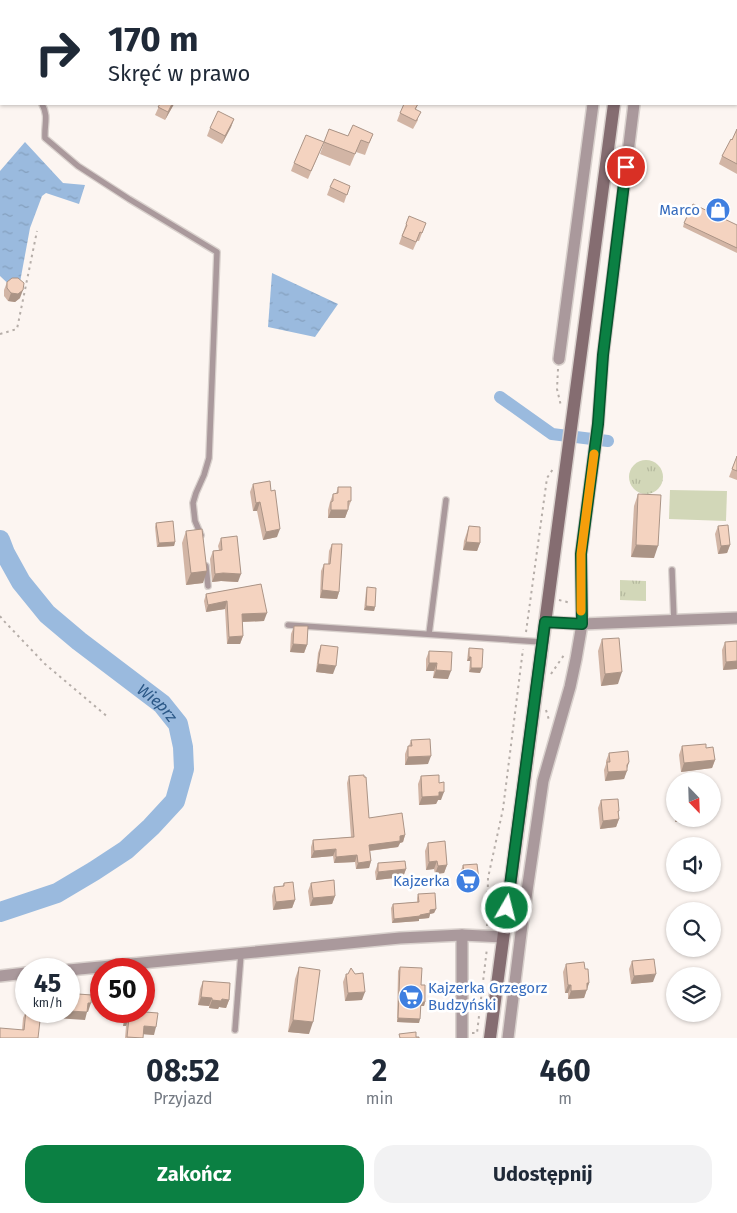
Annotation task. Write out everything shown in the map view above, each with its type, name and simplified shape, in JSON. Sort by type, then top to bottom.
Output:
[{"type":"main road","points":[[490,1038],[545,622],[562,459],[572,426],[614,105]]},
{"type":"street","points":[[559,359],[593,105]]},
{"type":"street","points":[[508,1038],[523,915],[543,781],[570,687],[582,624],[581,554],[598,424],[603,355],[634,105]]},
{"type":"street","points":[[545,622],[582,624],[737,618]]},
{"type":"street","points":[[80,969],[439,933],[503,936]]},
{"type":"street","points":[[462,935],[462,1036]]},
{"type":"street","points":[[0,976],[15,974]]},
{"type":"lane","points":[[42,105],[47,116],[44,126],[45,138],[78,166],[128,199],[217,252],[209,458],[193,503],[195,522],[204,541]]},
{"type":"lane","points":[[429,634],[446,500]]},
{"type":"lane","points":[[205,559],[208,586]]},
{"type":"lane","points":[[672,570],[674,621]]},
{"type":"lane","points":[[288,625],[542,642]]},
{"type":"lane","points":[[235,1030],[241,954]]},
{"type":"path","points":[[0,334],[18,329],[37,231]]},
{"type":"path","points":[[559,359],[558,389],[563,413]]},
{"type":"path","points":[[462,1036],[477,1033],[487,944],[484,943],[486,935],[488,878],[503,809],[524,641],[548,478],[562,459]]},
{"type":"path","points":[[554,598],[572,604],[581,604]]},
{"type":"path","points":[[0,616],[45,664],[109,718]]},
{"type":"path","points":[[550,676],[573,643],[579,642]]},
{"type":"path","points":[[545,708],[555,739]]},
{"type":"green space","points":[[646,460],[658,465],[663,477],[658,489],[646,494],[634,489],[629,477],[634,465]]},
{"type":"green space","points":[[670,490],[727,491],[726,521],[669,519]]},
{"type":"green space","points":[[620,580],[646,581],[646,601],[620,600]]},
{"type":"water","points":[[25,142],[63,183],[85,185],[79,204],[46,193],[42,196],[30,228],[18,293],[0,276],[0,171]]},
{"type":"water","points":[[272,273],[338,304],[315,337],[268,327]]},
{"type":"building","points":[[159,105],[172,105],[168,112],[158,107]]},
{"type":"building","points":[[404,105],[417,105],[415,109],[421,112],[416,121],[400,113]]},
{"type":"building","points":[[218,111],[234,119],[225,136],[210,128]]},
{"type":"building","points":[[353,125],[373,134],[369,143],[361,140],[355,154],[324,142],[329,129],[348,136]]},
{"type":"building","points":[[737,129],[737,164],[722,156]]},
{"type":"building","points":[[306,135],[324,142],[311,171],[294,163]]},
{"type":"building","points":[[334,179],[350,186],[347,195],[330,187]]},
{"type":"building","points":[[693,204],[737,225],[737,248],[684,223]]},
{"type":"building","points":[[409,216],[426,223],[416,242],[402,236]]},
{"type":"building","points":[[12,278],[18,278],[24,283],[23,290],[18,294],[11,293],[7,288],[7,282]]},
{"type":"building","points":[[737,456],[737,471],[732,469]]},
{"type":"building","points":[[270,481],[271,491],[275,490],[280,529],[266,532],[260,502],[256,503],[253,484]]},
{"type":"building","points":[[338,487],[351,487],[351,501],[348,501],[348,510],[331,510],[333,494],[338,493]]},
{"type":"building","points":[[638,494],[661,495],[658,546],[636,545]]},
{"type":"building","points":[[173,521],[175,542],[159,543],[156,523]]},
{"type":"building","points":[[728,525],[730,545],[721,546],[718,526]]},
{"type":"building","points":[[469,526],[480,527],[480,543],[466,542]]},
{"type":"building","points":[[202,529],[207,571],[191,573],[186,531]]},
{"type":"building","points":[[237,536],[241,574],[215,574],[213,551],[222,550],[221,538]]},
{"type":"building","points":[[332,544],[342,544],[339,592],[322,590],[324,564],[330,564]]},
{"type":"building","points":[[261,584],[267,613],[242,614],[243,636],[229,637],[227,601],[208,605],[206,594]]},
{"type":"building","points":[[367,587],[376,588],[375,607],[366,606]]},
{"type":"building","points":[[294,626],[308,626],[307,645],[293,644]]},
{"type":"building","points":[[619,638],[622,672],[605,674],[602,639]]},
{"type":"building","points":[[737,641],[737,661],[726,662],[725,642]]},
{"type":"building","points":[[321,645],[338,647],[336,666],[318,664]]},
{"type":"building","points":[[469,648],[483,649],[482,668],[471,668]]},
{"type":"building","points":[[429,651],[452,652],[451,671],[436,670],[437,663],[429,663]]},
{"type":"building","points":[[430,739],[431,756],[408,757],[408,746],[412,746],[411,740]]},
{"type":"building","points":[[706,744],[706,748],[713,747],[715,760],[684,763],[682,746]]},
{"type":"building","points":[[628,751],[629,762],[627,771],[608,772],[607,762],[610,762],[609,753]]},
{"type":"building","points":[[364,775],[366,777],[369,818],[402,813],[405,835],[400,836],[400,841],[369,845],[371,861],[358,863],[357,855],[336,857],[336,849],[314,851],[313,840],[354,837],[349,776]]},
{"type":"building","points":[[439,775],[439,783],[444,782],[444,792],[439,792],[439,796],[422,797],[421,776]]},
{"type":"building","points":[[618,799],[619,819],[603,821],[601,800]]},
{"type":"building","points":[[445,841],[447,865],[438,866],[437,861],[429,862],[428,843]]},
{"type":"building","points":[[405,861],[406,869],[378,872],[378,863]]},
{"type":"building","points":[[477,864],[479,880],[465,882],[463,865]]},
{"type":"building","points":[[334,880],[335,896],[313,898],[311,883]]},
{"type":"building","points":[[293,882],[295,900],[276,902],[274,887],[284,886],[284,883]]},
{"type":"building","points":[[435,893],[436,909],[430,910],[430,913],[394,919],[393,904],[419,902],[418,894]]},
{"type":"building","points":[[654,959],[656,974],[634,976],[632,961]]},
{"type":"building","points":[[584,962],[585,969],[588,969],[589,983],[587,983],[587,990],[571,991],[571,985],[568,985],[566,964]]},
{"type":"building","points":[[299,967],[320,970],[313,1022],[293,1020]]},
{"type":"building","name":"Kajzerka Grzegorz Budzyński","points":[[400,967],[422,968],[421,985],[425,985],[425,1002],[421,1002],[420,1019],[398,1018]]},
{"type":"building","points":[[351,968],[355,974],[363,973],[365,992],[348,993],[346,974],[348,974]]},
{"type":"building","points":[[203,981],[230,983],[229,1000],[222,999],[221,1001],[201,997]]},
{"type":"building","points":[[80,994],[90,995],[87,1012],[80,1012]]},
{"type":"building","points":[[155,1013],[158,1013],[156,1027],[144,1026],[143,1038],[127,1037],[128,1023],[155,1023]]},
{"type":"building","points":[[25,1023],[40,1023],[38,1038],[0,1038],[0,1028],[24,1030]]},
{"type":"building","points":[[416,1032],[416,1037],[419,1038],[400,1038],[399,1034]]},
{"type":"waterway","points":[[500,397],[552,434],[608,441]]},
{"type":"waterway","name":"Wieprz","points":[[0,540],[21,582],[47,614],[79,641],[162,704],[178,724],[183,747],[184,769],[175,801],[126,850],[57,893],[0,912]]},
{"type":"slow traffic","points":[[581,611],[581,554],[594,454]]},
{"type":"place","name":"Marco","points":[[718,210]]},
{"type":"place","name":"Kajzerka","points":[[468,881]]},
{"type":"place","name":"Kajzerka Grzegorz Budzyński","points":[[411,997]]},
{"type":"route","points":[[507,908],[545,622],[582,624],[581,554],[598,424],[603,355],[626,167]]}]
